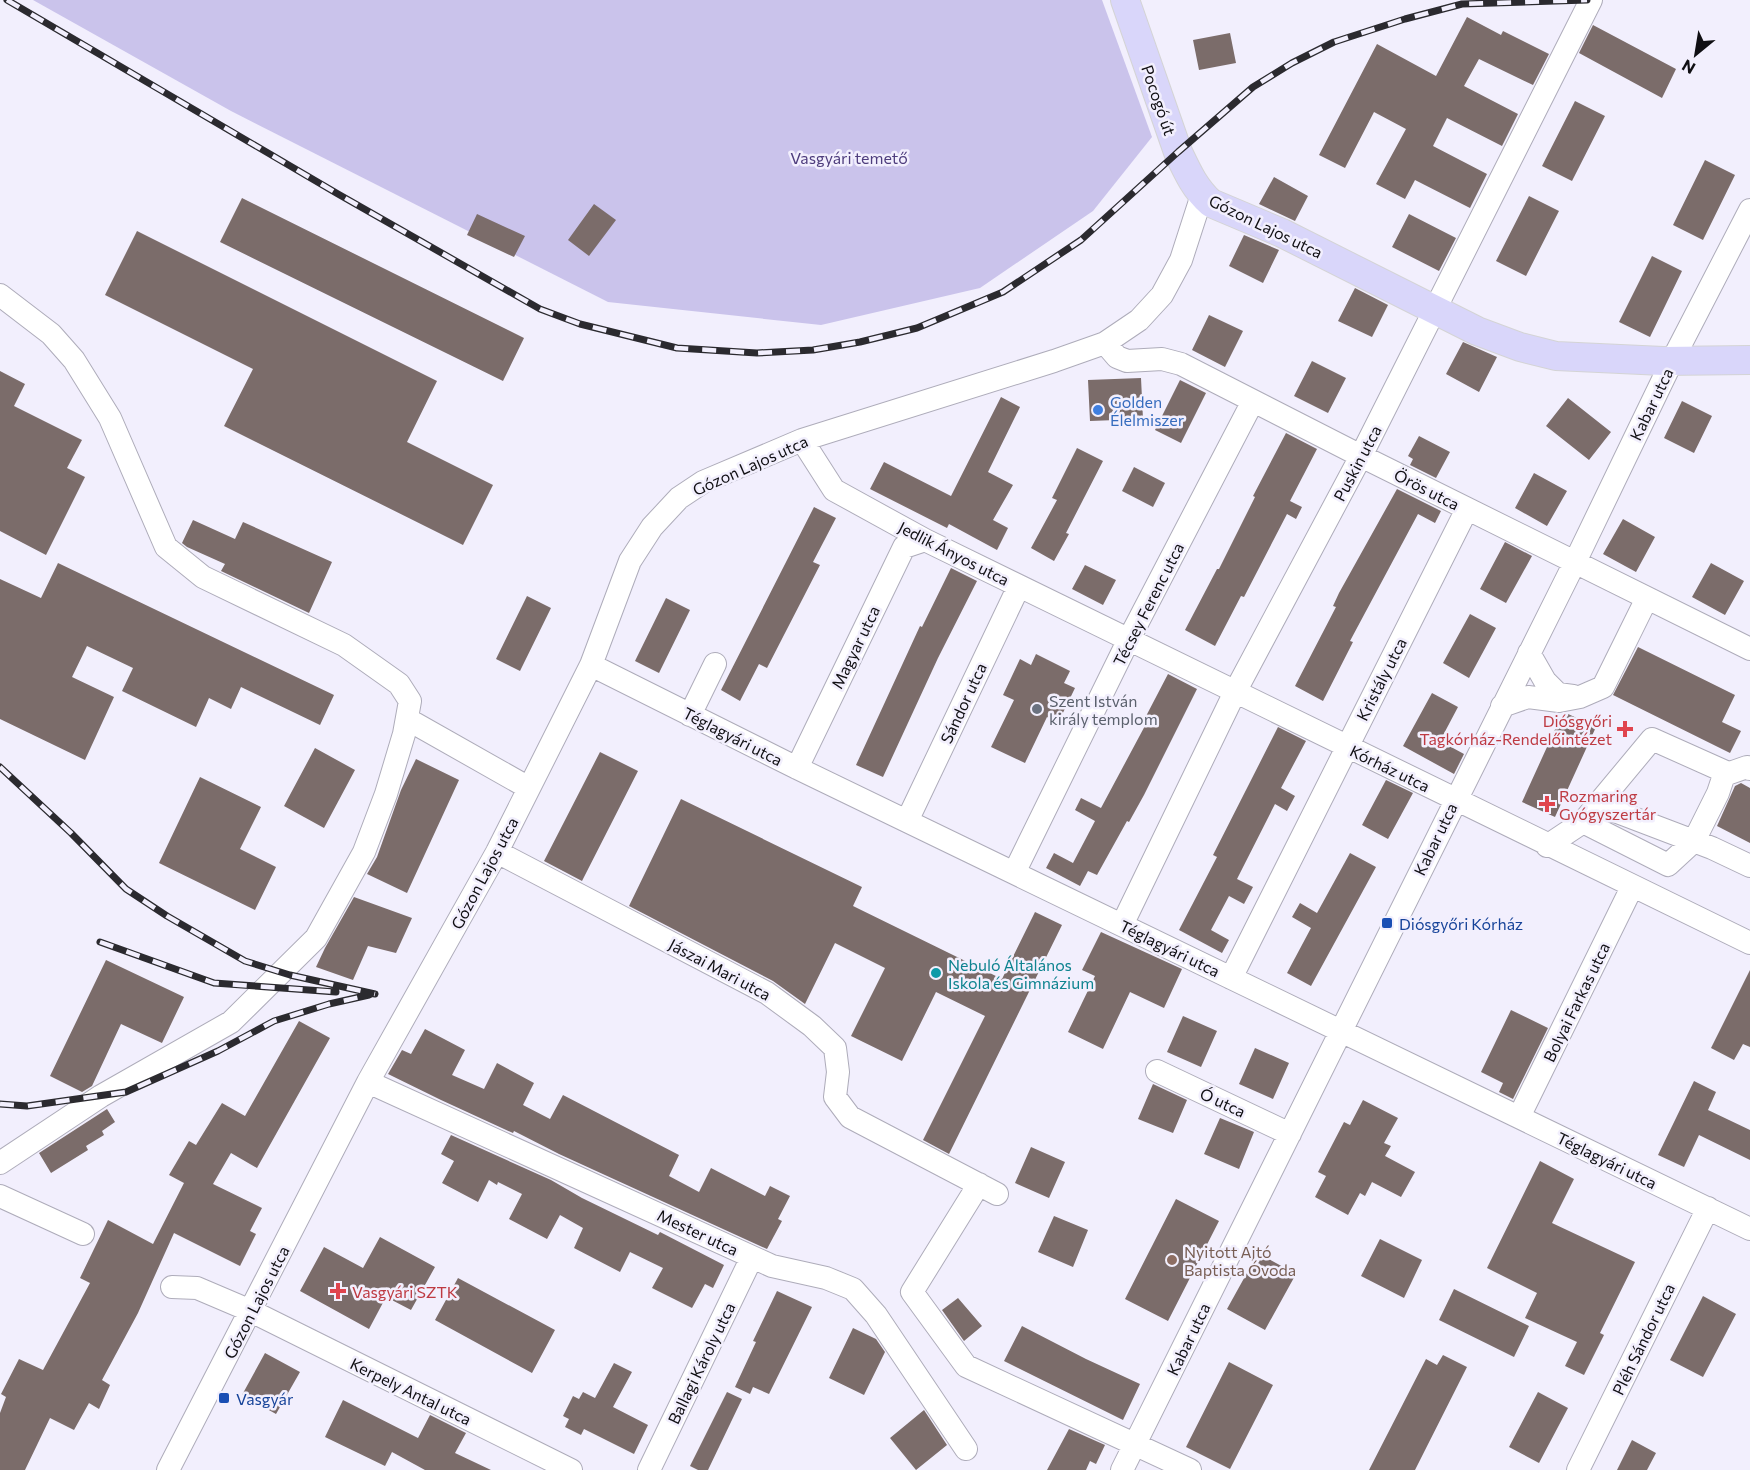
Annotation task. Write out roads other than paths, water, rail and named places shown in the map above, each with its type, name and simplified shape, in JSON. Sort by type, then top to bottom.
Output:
[{"type":"main road","name":"Pocogó út","points":[[1125,0],[1178,152],[1189,176],[1203,195]]},
{"type":"main road","name":"Gózon Lajos utca","points":[[1203,195],[1212,203],[1228,211],[1282,233],[1435,310],[1520,347],[1556,356],[1672,361],[1750,360]]},
{"type":"street","name":"Puskin utca","points":[[1122,925],[1236,692],[1361,456],[1591,0]]},
{"type":"street","name":"Gózon Lajos utca","points":[[168,1470],[369,1082],[465,911],[530,788],[591,665],[630,561],[652,527],[679,498],[703,482],[802,440],[1106,343],[1139,320],[1162,295],[1181,260],[1203,195]]},
{"type":"street","name":"Kabar utca","points":[[1122,1470],[1575,562],[1672,361],[1750,210]]},
{"type":"street","points":[[0,295],[51,334],[74,360],[110,418],[166,547],[203,577],[344,645],[399,684],[410,701],[386,794],[364,852],[316,938],[231,1022],[101,1096],[0,1163]]},
{"type":"street","name":"Örös utca","points":[[1106,343],[1117,357],[1127,361],[1162,359],[1181,364],[1467,509],[1750,647]]},
{"type":"street","name":"Técsey Ferenc utca","points":[[1014,873],[1128,639],[1253,401]]},
{"type":"street","name":"Jedlik Ányos utca","points":[[802,440],[834,490],[925,540],[1128,639]]},
{"type":"street","name":"Kristály utca","points":[[1232,978],[1467,509]]},
{"type":"street","name":"Magyar utca","points":[[797,768],[904,547],[925,540]]},
{"type":"street","name":"Sándor utca","points":[[907,821],[1019,586]]},
{"type":"street","points":[[1502,706],[1528,697],[1559,701],[1580,697],[1603,687],[1647,598]]},
{"type":"street","name":"Kórház utca","points":[[1128,639],[1750,944]]},
{"type":"street","points":[[1529,654],[1545,681],[1558,694],[1580,697]]},
{"type":"street","points":[[690,715],[715,664]]},
{"type":"street","name":"Téglagyári utca","points":[[591,665],[797,768],[1750,1229]]},
{"type":"street","points":[[407,719],[530,788]]},
{"type":"street","points":[[1547,846],[1583,822],[1653,739],[1728,773]]},
{"type":"street","points":[[1583,822],[1668,865],[1694,841],[1718,793],[1724,775],[1747,767],[1750,769]]},
{"type":"street","points":[[1599,805],[1694,841],[1750,866]]},
{"type":"street","name":"Jászai Mari utca","points":[[497,852],[767,993],[812,1026],[835,1048],[838,1072],[835,1097],[850,1117],[988,1189],[912,1292],[966,1366],[1136,1444]]},
{"type":"street","name":"Bolyai Farkas utca","points":[[1519,1117],[1632,887]]},
{"type":"street","name":"Ó utca","points":[[1156,1071],[1290,1134]]},
{"type":"street","name":"Mester utca","points":[[369,1082],[772,1266],[826,1278],[853,1289],[876,1315],[966,1449]]},
{"type":"street","points":[[0,1196],[82,1234]]},
{"type":"street","name":"Pléh Sándor utca","points":[[1578,1470],[1708,1208]]},
{"type":"street","name":"Ballagi Károly utca","points":[[649,1470],[752,1257]]},
{"type":"street","name":"Kerpely Antal utca","points":[[172,1287],[197,1288],[251,1311],[571,1470]]},
{"type":"street","points":[[1136,1444],[1190,1470]]},
{"type":"railway","points":[[7,0],[338,194],[540,309],[580,324],[677,348],[757,353],[813,350],[860,342],[917,328],[1003,292],[1081,240],[1253,87],[1292,63],[1334,42],[1405,19],[1462,4],[1587,0]]},
{"type":"railway","points":[[0,767],[71,833],[126,889],[167,916],[245,961],[290,975],[375,994]]},
{"type":"railway","points":[[100,942],[214,983],[336,992]]},
{"type":"railway","points":[[0,1104],[27,1106],[126,1092],[218,1051],[274,1021],[329,1004],[369,995]]},
{"type":"place","name":"Golden Élelmiszer","points":[[1098,410]]},
{"type":"place","name":"Szent István király templom","points":[[1037,709]]},
{"type":"place","name":"Diósgyőri Tagkórház-Rendelőintézet","points":[[1625,729]]},
{"type":"place","name":"Rozmaring Gyógyszertár","points":[[1547,804]]},
{"type":"place","name":"Diósgyőri Kórház","points":[[1387,923]]},
{"type":"place","name":"Nebuló Általános Iskola és Gimnázium","points":[[936,973]]},
{"type":"place","name":"Nyitott Ajtó Baptista Óvoda","points":[[1172,1260]]},
{"type":"place","name":"Vasgyári SZTK","points":[[338,1291]]},
{"type":"place","name":"Vasgyár","points":[[224,1398]]},
{"type":"park label","name":"Vasgyári temető","points":[[849,157]]}]
